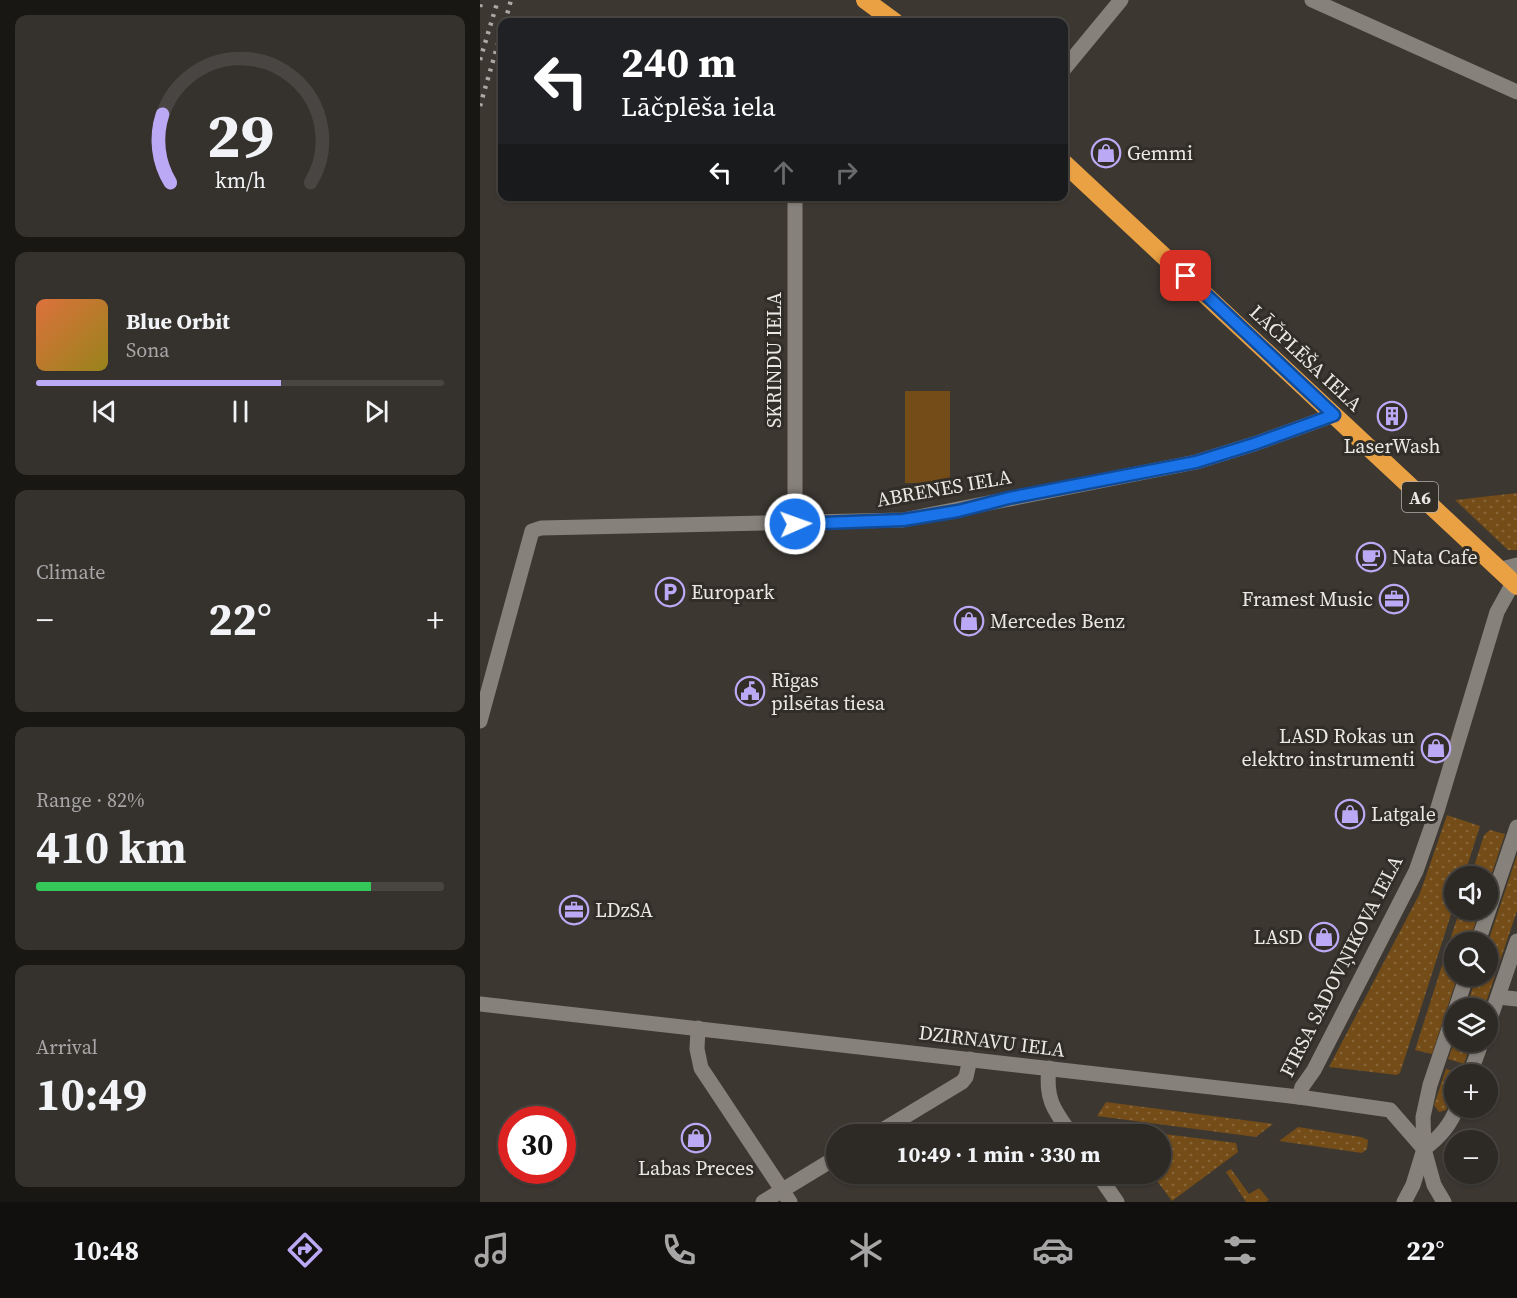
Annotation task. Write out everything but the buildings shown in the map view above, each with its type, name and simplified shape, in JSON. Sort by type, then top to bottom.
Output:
[{"type":"highway","points":[[865,0],[890,18]]},
{"type":"highway","name":"LĀČPLĒŠA IELA","points":[[1068,167],[1498,570],[1516,578]]},
{"type":"street","points":[[1068,64],[1121,0]]},
{"type":"street","points":[[1312,0],[1517,92]]},
{"type":"street","name":"SKRINDU IELA","points":[[795,201],[795,524]]},
{"type":"street","name":"ABRENES IELA","points":[[480,721],[532,531],[556,527],[795,524],[903,520],[958,511],[1009,498],[1196,462],[1334,415]]},
{"type":"street","name":"FIRSA SADOVŅIKOVA IELA","points":[[1299,1097],[1302,1087],[1314,1070],[1421,857],[1437,812],[1497,612],[1516,578]]},
{"type":"street","points":[[1481,932],[1517,826]]},
{"type":"street","points":[[1517,941],[1498,997],[1517,999]]},
{"type":"street","name":"DZIRNAVU IELA","points":[[480,1004],[1299,1097],[1390,1110],[1424,1149],[1434,1185],[1444,1202]]},
{"type":"street","points":[[698,1028],[697,1049],[701,1068],[786,1196]]},
{"type":"street","points":[[1404,1202],[1413,1185],[1424,1149],[1423,1117],[1430,1085],[1444,1045]]},
{"type":"street","points":[[893,1124],[962,1082],[966,1077],[970,1059]]},
{"type":"street","points":[[1049,1068],[1047,1091],[1049,1099],[1065,1124]]},
{"type":"street","points":[[1424,1149],[1447,1128],[1452,1118]]},
{"type":"street","points":[[763,1202],[786,1196],[826,1165]]},
{"type":"street","points":[[1105,1184],[1117,1202]]},
{"type":"shaded area","points":[[905,391],[950,391],[950,483],[905,483]]},
{"type":"shaded area","points":[[1517,493],[1517,550],[1508,550],[1455,500]]},
{"type":"shaded area","points":[[1447,815],[1480,826],[1467,866],[1444,866],[1444,920],[1449,920],[1400,1073],[1397,1075],[1329,1067],[1420,893]]},
{"type":"shaded area","points":[[1490,830],[1505,834],[1494,866],[1474,866],[1484,835]]},
{"type":"shaded area","points":[[1517,855],[1517,911],[1498,967],[1498,932],[1491,932],[1495,920],[1498,920],[1498,912]]},
{"type":"shaded area","points":[[1456,920],[1476,920],[1472,932],[1453,932]]},
{"type":"shaded area","points":[[1444,959],[1444,986],[1454,986],[1450,998],[1444,998],[1444,1018],[1432,1054],[1415,1050]]},
{"type":"shaded area","points":[[1473,986],[1491,986],[1487,998],[1469,998]]},
{"type":"shaded area","points":[[1451,1052],[1468,1052],[1464,1064],[1448,1059]]},
{"type":"shaded area","points":[[1444,1075],[1444,1111],[1439,1112],[1434,1105]]},
{"type":"shaded area","points":[[1106,1102],[1273,1124],[1256,1137],[1097,1116]]},
{"type":"shaded area","points":[[1298,1127],[1361,1137],[1368,1140],[1367,1149],[1362,1153],[1279,1141]]},
{"type":"shaded area","points":[[1171,1135],[1236,1143],[1238,1152],[1172,1201],[1159,1184],[1171,1184]]},
{"type":"shaded area","points":[[1231,1169],[1249,1194],[1259,1188],[1269,1200],[1246,1202],[1226,1172]]},
{"type":"railway","points":[[480,7],[482,0]]},
{"type":"railway","points":[[480,60],[498,0]]},
{"type":"railway","points":[[506,18],[511,0]]},
{"type":"railway","points":[[480,106],[498,44]]},
{"type":"place","name":"Gemmi","points":[[1106,153]]},
{"type":"place","name":"LaserWash","points":[[1392,416]]},
{"type":"place","name":"Nata Cafe","points":[[1371,557]]},
{"type":"place","name":"Europark","points":[[670,592]]},
{"type":"place","name":"Framest Music","points":[[1394,599]]},
{"type":"place","name":"Mercedes Benz","points":[[969,621]]},
{"type":"place","name":"Rīgas pilsētas tiesa","points":[[750,691]]},
{"type":"place","name":"LASD Rokas un elektro instrumenti","points":[[1436,748]]},
{"type":"place","name":"Latgale","points":[[1350,814]]},
{"type":"place","name":"LDzSA","points":[[574,910]]},
{"type":"place","name":"LASD","points":[[1324,937]]},
{"type":"place","name":"Labas Preces","points":[[696,1138]]},
{"type":"route","points":[[795,524],[903,520],[958,511],[1009,498],[1196,462],[1334,415],[1186,276]]}]
